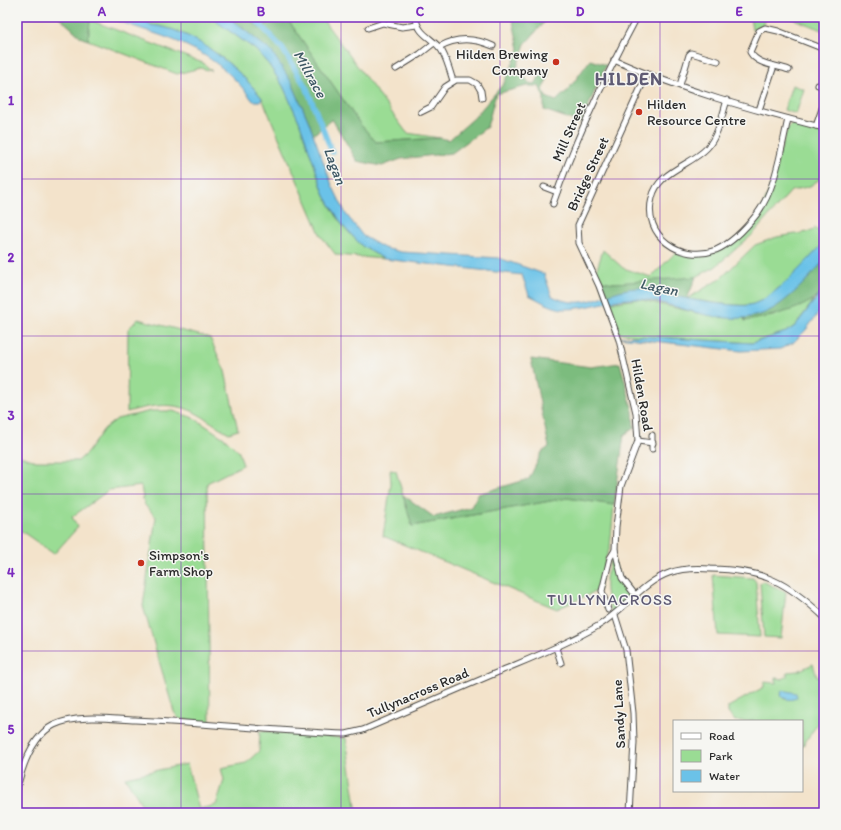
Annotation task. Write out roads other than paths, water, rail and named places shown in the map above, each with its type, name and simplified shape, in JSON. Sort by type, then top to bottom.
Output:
[{"type":"street","points":[[416,17],[417,25],[443,53],[453,81]]},
{"type":"street","name":"Mill Street","points":[[553,204],[576,144],[614,60],[637,17]]},
{"type":"street","points":[[368,28],[383,22],[402,27],[417,25]]},
{"type":"street","points":[[789,70],[759,61],[753,57],[750,52],[756,34],[765,28],[778,31],[824,49]]},
{"type":"street","points":[[439,47],[450,41],[463,40],[481,42],[493,46]]},
{"type":"street","points":[[396,70],[434,43]]},
{"type":"street","points":[[680,85],[689,55],[691,53],[718,61]]},
{"type":"street","points":[[614,60],[680,85],[788,119],[824,128]]},
{"type":"street","points":[[759,110],[774,66]]},
{"type":"street","name":"Bridge Street","points":[[609,314],[599,286],[579,243],[578,225],[648,74]]},
{"type":"street","points":[[422,112],[432,107],[441,92],[453,81],[474,82],[480,87],[482,98]]},
{"type":"street","points":[[818,85],[824,87]]},
{"type":"street","points":[[727,100],[716,131],[707,147],[668,174],[656,188],[652,197],[650,209],[652,224],[660,238],[669,246],[680,251],[694,254],[716,250],[740,233],[753,219],[770,188],[788,119]]},
{"type":"street","points":[[816,126],[824,103]]},
{"type":"street","points":[[544,187],[557,192]]},
{"type":"street","name":"Hilden Road","points":[[609,314],[618,340],[636,413],[638,441],[621,486],[615,550],[622,578],[636,596]]},
{"type":"street","points":[[638,441],[652,446],[652,436]]},
{"type":"street","name":"Hilden Road","points":[[608,610],[602,591],[610,558],[615,550]]},
{"type":"street","name":"Tullynacross Road","points":[[17,789],[24,766],[42,735],[52,726],[64,721],[98,719],[174,722],[324,733],[354,733],[556,648],[598,626],[615,615],[650,583],[669,573],[687,569],[736,569],[757,573],[777,581],[806,600],[824,617]]},
{"type":"street","name":"Sandy Lane","points":[[615,615],[626,650],[633,714],[634,742],[630,813]]},
{"type":"street","points":[[556,648],[561,662]]},
{"type":"water","points":[[109,17],[146,17],[150,25],[182,33],[197,41],[227,62],[240,74],[262,98],[261,101],[253,101],[226,71],[202,54],[173,40]]},
{"type":"water","name":"Lagan","points":[[210,17],[228,17],[272,52],[292,83],[308,120],[332,185],[346,214],[363,236],[384,248],[401,252],[499,258],[544,274],[552,296],[565,301],[576,302],[587,301],[618,291],[641,288],[700,301],[727,305],[747,305],[758,302],[779,288],[824,243],[824,261],[786,300],[777,306],[759,315],[744,318],[728,318],[698,313],[654,301],[639,299],[620,300],[582,308],[563,309],[545,304],[529,295],[522,275],[384,259],[362,246],[343,226],[325,196],[299,121],[283,86],[269,65],[256,50]]},
{"type":"water","points":[[824,288],[824,306],[805,331],[793,343],[780,349],[741,351],[619,337],[639,336],[752,343],[786,332],[795,326]]},
{"type":"water","points":[[782,690],[796,693],[797,697],[789,700],[781,696]]},
{"type":"waterway","name":"Millrace","points":[[253,17],[282,48],[307,89],[332,152]]},
{"type":"place","name":"Hilden Brewing Company","points":[[556,62]]},
{"type":"place","name":"Hilden Resource Centre","points":[[639,112]]},
{"type":"place","name":"Simpson's Farm Shop","points":[[141,563]]},
{"type":"district","name":"HILDEN","points":[[629,79]]},
{"type":"district","name":"TULLYNACROSS","points":[[610,599]]}]
